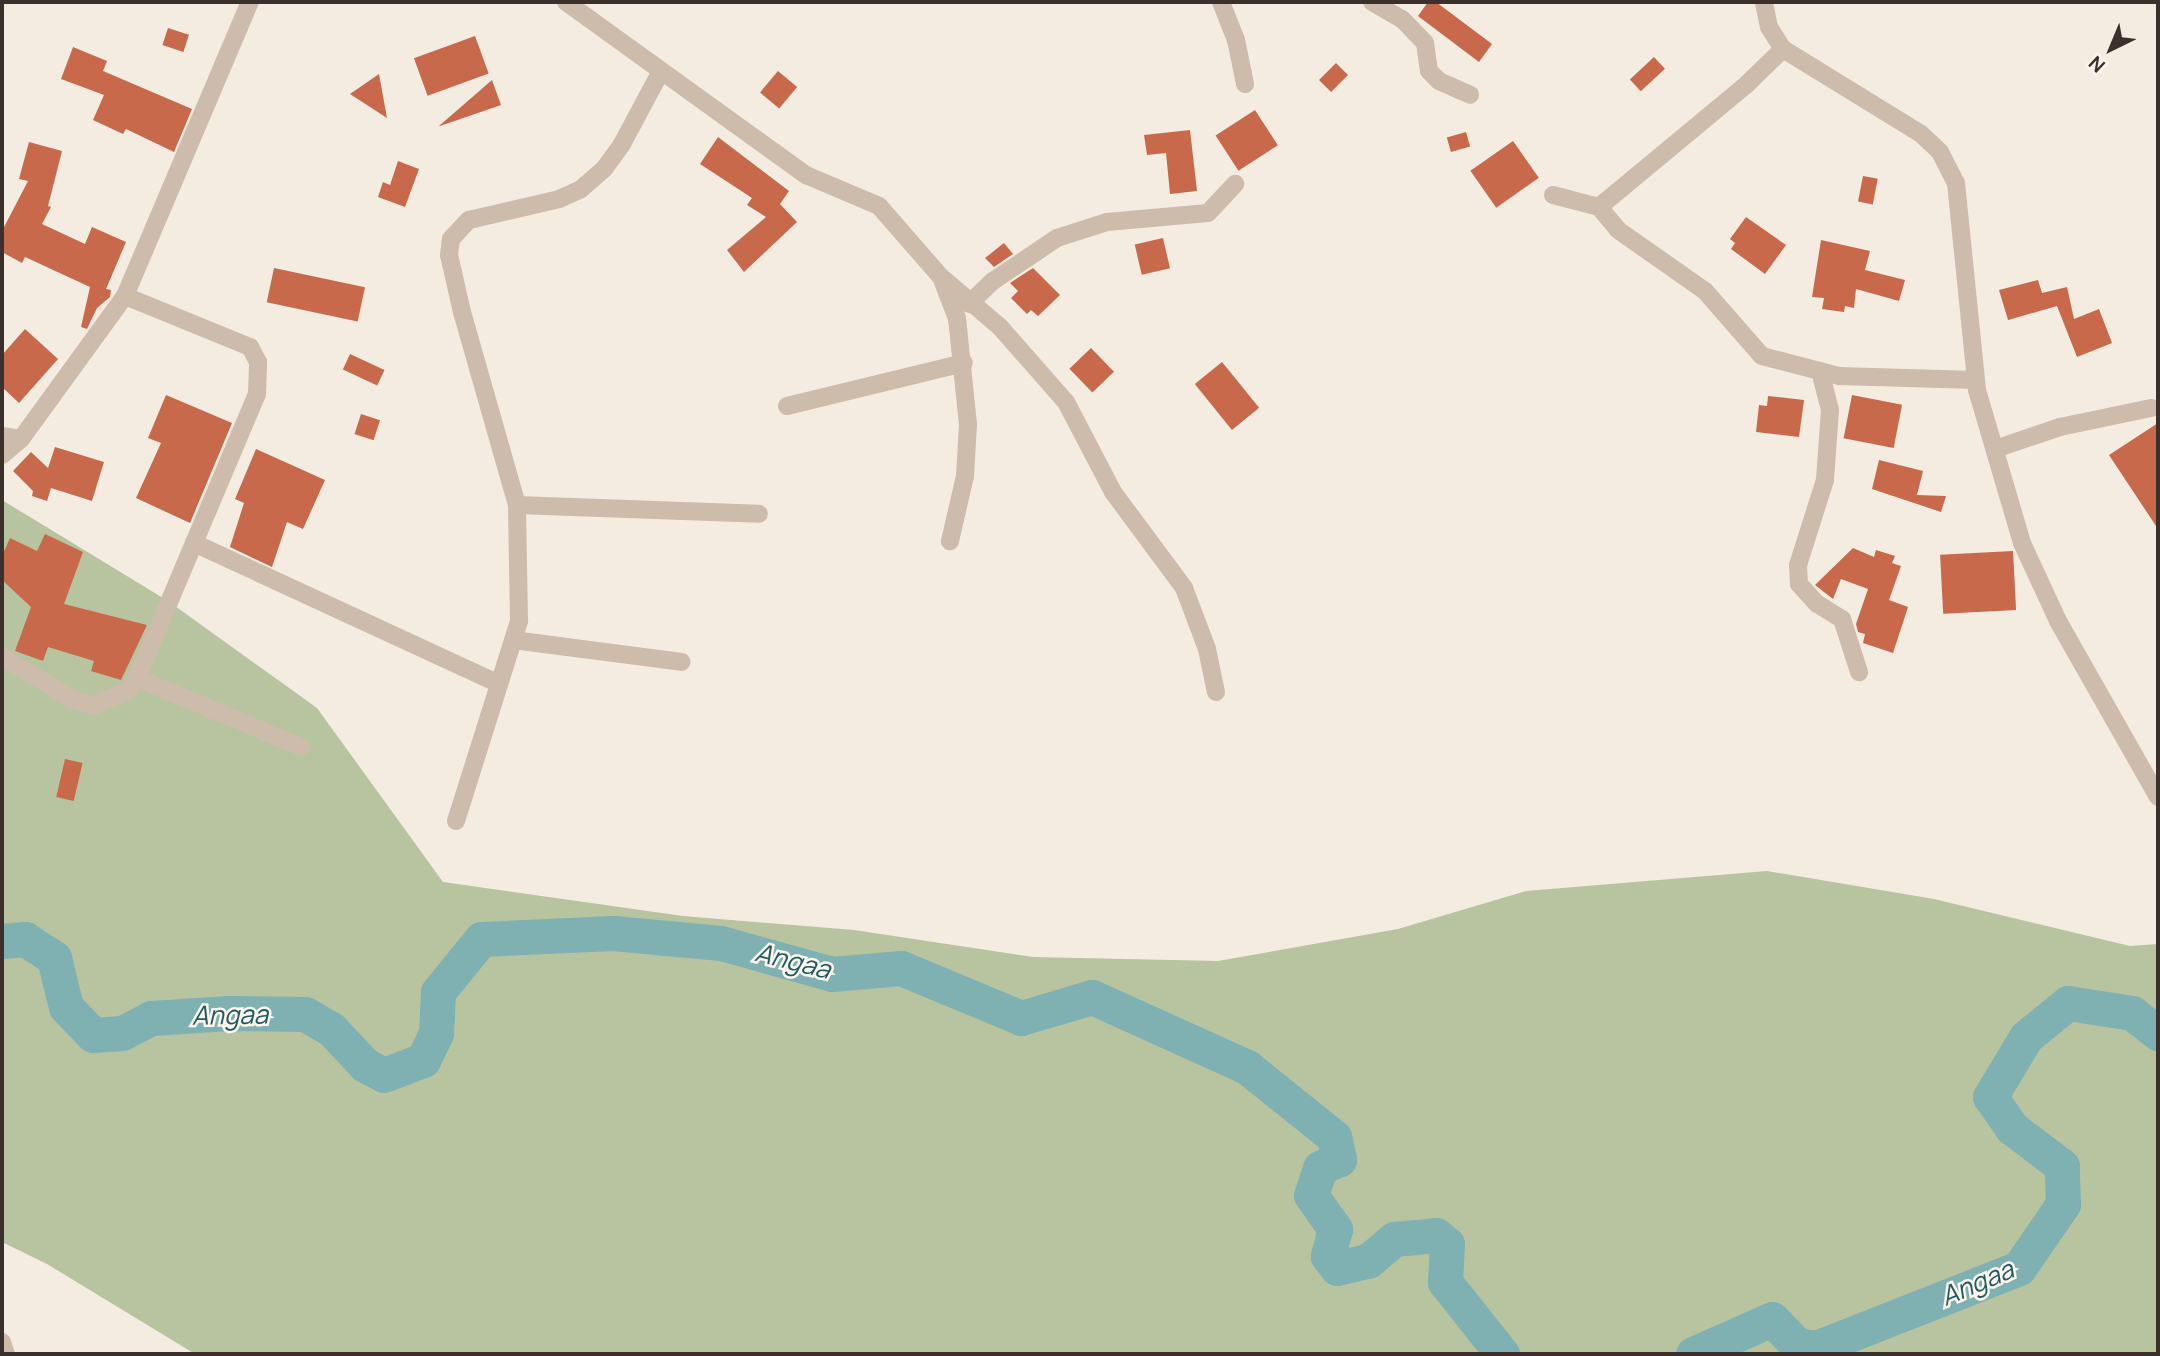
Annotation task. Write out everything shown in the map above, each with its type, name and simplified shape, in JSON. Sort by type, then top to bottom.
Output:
[{"type":"street","points":[[2,455],[21,439],[125,296],[250,2]]},
{"type":"street","points":[[566,2],[660,73],[806,175],[879,206],[940,276],[969,304],[1000,327],[1066,402],[1113,492],[1184,588],[1207,649],[1216,692]]},
{"type":"street","points":[[1221,2],[1236,40],[1245,84]]},
{"type":"street","points":[[1372,2],[1402,19],[1425,43],[1430,71],[1439,81],[1469,95]]},
{"type":"street","points":[[1764,2],[1769,27],[1783,49],[1921,134],[1940,152],[1956,183],[1976,380],[2022,542],[2058,621],[2158,797]]},
{"type":"street","points":[[1599,207],[1747,84],[1783,49]]},
{"type":"street","points":[[456,821],[519,621],[517,505],[462,312],[449,255],[451,239],[469,220],[559,199],[581,189],[604,169],[622,144],[660,73]]},
{"type":"street","points":[[969,304],[993,281],[1056,238],[1107,222],[1208,213],[1235,184]]},
{"type":"street","points":[[1553,195],[1599,207],[1618,230],[1705,291],[1762,356],[1820,371],[1888,379],[1976,380]]},
{"type":"street","points":[[940,276],[957,318],[964,363],[968,424],[965,476],[950,541]]},
{"type":"street","points":[[2,657],[74,700],[93,706],[127,691],[137,678],[257,394],[258,362],[250,347],[125,296]]},
{"type":"street","points":[[787,406],[964,363]]},
{"type":"street","points":[[1820,371],[1830,410],[1825,480],[1798,565],[1799,584],[1816,603],[1842,619],[1859,672]]},
{"type":"street","points":[[1995,449],[2060,427],[2151,408]]},
{"type":"street","points":[[2,436],[21,439]]},
{"type":"street","points":[[517,505],[760,514]]},
{"type":"street","points":[[194,542],[499,684]]},
{"type":"street","points":[[513,640],[682,663]]},
{"type":"street","points":[[137,678],[300,747]]},
{"type":"street","points":[[2,1342],[6,1354]]},
{"type":"green space","points":[[2,500],[168,601],[317,708],[443,882],[683,916],[854,930],[1033,957],[1218,961],[1398,929],[1526,891],[1767,871],[1934,899],[2130,946],[2158,944],[2158,1354],[195,1354],[47,1264],[2,1242]]},
{"type":"building","points":[[1428,2],[1436,2],[1492,44],[1479,62],[1418,16]]},
{"type":"building","points":[[168,28],[189,35],[183,52],[162,45]]},
{"type":"building","points":[[475,36],[489,74],[428,96],[414,58]]},
{"type":"building","points":[[73,47],[107,61],[103,71],[192,109],[174,152],[126,129],[123,134],[93,120],[104,95],[61,79]]},
{"type":"building","points":[[1654,57],[1665,69],[1641,91],[1630,80]]},
{"type":"building","points":[[1336,63],[1348,75],[1331,92],[1319,80]]},
{"type":"building","points":[[778,71],[797,87],[779,109],[760,92]]},
{"type":"building","points":[[379,74],[387,118],[350,94]]},
{"type":"building","points":[[492,80],[501,105],[439,126]]},
{"type":"building","points":[[1255,110],[1278,145],[1238,171],[1216,136]]},
{"type":"building","points":[[1190,130],[1197,191],[1170,194],[1166,153],[1147,155],[1144,135]]},
{"type":"building","points":[[1466,132],[1470,146],[1451,152],[1447,138]]},
{"type":"building","points":[[718,137],[789,191],[780,204],[797,222],[744,272],[727,250],[766,217],[747,205],[752,198],[700,164]]},
{"type":"building","points":[[1513,141],[1539,178],[1496,208],[1470,171]]},
{"type":"building","points":[[29,142],[62,151],[48,206],[51,207],[42,224],[85,244],[92,227],[126,242],[106,289],[111,290],[110,297],[97,308],[87,329],[81,327],[90,287],[25,257],[22,263],[2,252],[2,231],[28,181],[19,179]]},
{"type":"building","points":[[398,161],[419,169],[405,207],[378,197],[383,182],[390,185]]},
{"type":"building","points":[[1863,176],[1878,179],[1873,204],[1858,202]]},
{"type":"building","points":[[1746,217],[1786,245],[1765,274],[1731,249],[1735,243],[1730,239]]},
{"type":"building","points":[[1163,238],[1170,268],[1142,275],[1135,245]]},
{"type":"building","points":[[1821,240],[1870,251],[1865,270],[1905,280],[1899,301],[1856,289],[1854,308],[1845,306],[1844,312],[1822,309],[1824,298],[1812,297]]},
{"type":"building","points":[[1004,243],[1013,254],[994,267],[985,258]]},
{"type":"building","points":[[274,268],[365,287],[358,322],[267,302]]},
{"type":"building","points":[[1033,268],[1060,295],[1038,316],[1031,310],[1027,314],[1011,298],[1018,291],[1010,283]]},
{"type":"building","points":[[2038,280],[2042,293],[2067,287],[2074,319],[2099,309],[2112,343],[2077,357],[2057,306],[2008,320],[1999,290]]},
{"type":"building","points":[[25,329],[58,359],[19,403],[2,387],[2,355]]},
{"type":"building","points":[[1091,348],[1114,372],[1092,393],[1069,369]]},
{"type":"building","points":[[350,354],[384,370],[377,385],[343,369]]},
{"type":"building","points":[[1222,362],[1259,408],[1232,430],[1195,384]]},
{"type":"building","points":[[166,395],[232,423],[190,523],[136,498],[161,443],[148,438]]},
{"type":"building","points":[[1852,395],[1902,405],[1894,448],[1844,438]]},
{"type":"building","points":[[1768,396],[1804,400],[1799,437],[1756,432],[1759,405],[1767,406]]},
{"type":"building","points":[[361,414],[380,420],[374,440],[355,434]]},
{"type":"building","points":[[2158,423],[2158,529],[2109,455]]},
{"type":"building","points":[[55,447],[104,462],[92,501],[51,488],[47,501],[32,496],[33,491],[13,471],[31,452],[48,468]]},
{"type":"building","points":[[256,449],[325,480],[303,529],[287,522],[272,567],[230,547],[244,503],[235,499]]},
{"type":"building","points":[[1879,460],[1923,471],[1917,495],[1946,496],[1941,512],[1872,489]]},
{"type":"building","points":[[45,534],[83,552],[64,604],[147,625],[121,680],[91,671],[94,661],[48,647],[43,661],[15,651],[31,607],[2,580],[2,556],[10,538],[37,551]]},
{"type":"building","points":[[1853,548],[1874,557],[1876,550],[1895,556],[1892,563],[1901,566],[1889,600],[1908,607],[1893,653],[1863,643],[1865,634],[1858,632],[1856,624],[1868,589],[1841,579],[1833,599],[1815,585]]},
{"type":"building","points":[[2013,551],[2016,610],[1943,614],[1940,555]]},
{"type":"building","points":[[65,759],[83,763],[74,801],[56,797]]},
{"type":"waterway","name":"Angaa","points":[[2,941],[25,939],[54,958],[66,1007],[93,1035],[122,1033],[151,1018],[229,1013],[305,1014],[331,1029],[365,1065],[384,1075],[423,1060],[436,1033],[438,992],[481,939],[613,933],[721,943],[832,974],[901,968],[1021,1018],[1092,997],[1247,1067],[1334,1137],[1339,1159],[1320,1168],[1311,1195],[1335,1229],[1328,1256],[1337,1268],[1368,1261],[1394,1239],[1436,1235],[1447,1244],[1445,1282],[1502,1354]]},
{"type":"waterway","name":"Angaa","points":[[1693,1354],[1772,1319],[1797,1345],[1816,1348],[2019,1268],[2063,1204],[2062,1166],[2012,1128],[1990,1097],[2026,1037],[2068,1003],[2132,1013],[2158,1033]]}]
